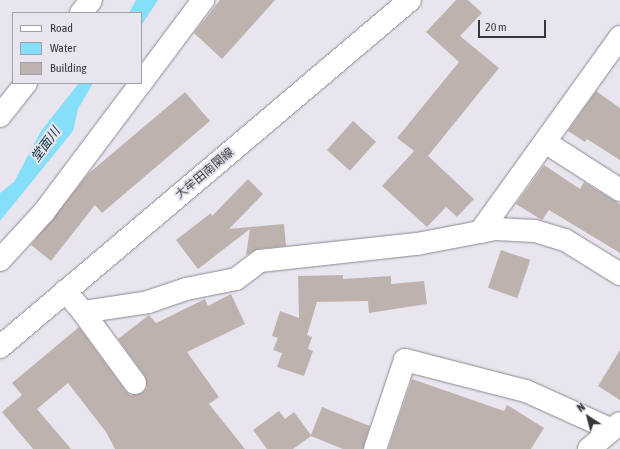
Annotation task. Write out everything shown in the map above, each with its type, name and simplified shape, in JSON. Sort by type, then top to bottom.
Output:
[{"type":"street","points":[[82,12],[91,0]]},
{"type":"street","points":[[142,82],[203,0]]},
{"type":"street","name":"大牟田南関線","points":[[0,347],[410,0]]},
{"type":"street","points":[[480,232],[620,38]]},
{"type":"street","points":[[0,116],[25,84]]},
{"type":"street","points":[[0,260],[44,212],[140,84]]},
{"type":"street","points":[[545,142],[620,190]]},
{"type":"street","points":[[83,312],[148,302],[186,289],[236,279],[260,261],[417,244],[496,229],[536,232],[565,240],[620,274]]},
{"type":"street","points":[[65,291],[83,312],[135,384]]},
{"type":"street","points":[[375,449],[405,360],[526,391],[616,427],[589,449]]},
{"type":"water","points":[[136,0],[158,0],[142,24],[142,12],[130,12]]},
{"type":"water","name":"堂面川","points":[[78,84],[92,84],[78,109],[73,131],[0,221],[0,193],[14,182],[41,131]]},
{"type":"building","points":[[220,0],[275,0],[222,59],[194,33]]},
{"type":"building","points":[[456,0],[468,0],[482,13],[460,36],[499,68],[428,156],[474,199],[457,217],[446,207],[427,227],[382,186],[414,151],[397,138],[459,62],[426,32]]},
{"type":"building","points":[[596,91],[620,108],[620,160],[587,139],[585,142],[568,131]]},
{"type":"building","points":[[185,92],[210,121],[102,213],[95,205],[51,261],[31,245],[88,174]]},
{"type":"building","points":[[353,121],[376,142],[350,171],[327,150]]},
{"type":"building","points":[[544,165],[580,189],[584,182],[620,204],[620,253],[549,210],[542,220],[516,204]]},
{"type":"building","points":[[248,179],[263,194],[229,229],[284,224],[286,246],[259,249],[246,255],[250,229],[198,269],[176,240],[211,213],[212,216]]},
{"type":"building","points":[[501,250],[530,260],[517,298],[488,288]]},
{"type":"building","points":[[343,275],[343,279],[391,276],[391,284],[424,281],[427,304],[369,313],[368,301],[317,302],[307,335],[312,337],[308,349],[313,351],[304,376],[277,367],[282,353],[273,350],[278,338],[272,336],[280,311],[299,318],[298,276]]},
{"type":"building","points":[[231,294],[245,324],[187,352],[219,397],[209,404],[245,449],[115,449],[106,432],[68,383],[37,409],[71,449],[33,449],[2,412],[22,395],[12,383],[79,327],[125,390],[130,395],[142,393],[147,388],[145,376],[118,339],[149,315],[156,323],[205,299],[208,306]]},
{"type":"building","points":[[620,350],[620,400],[598,386]]},
{"type":"building","points":[[412,379],[504,411],[507,405],[544,428],[531,449],[388,449]]},
{"type":"building","points":[[322,407],[370,426],[363,449],[343,449],[311,436],[293,449],[267,449],[253,430],[279,411],[285,419],[294,412],[311,435]]}]
